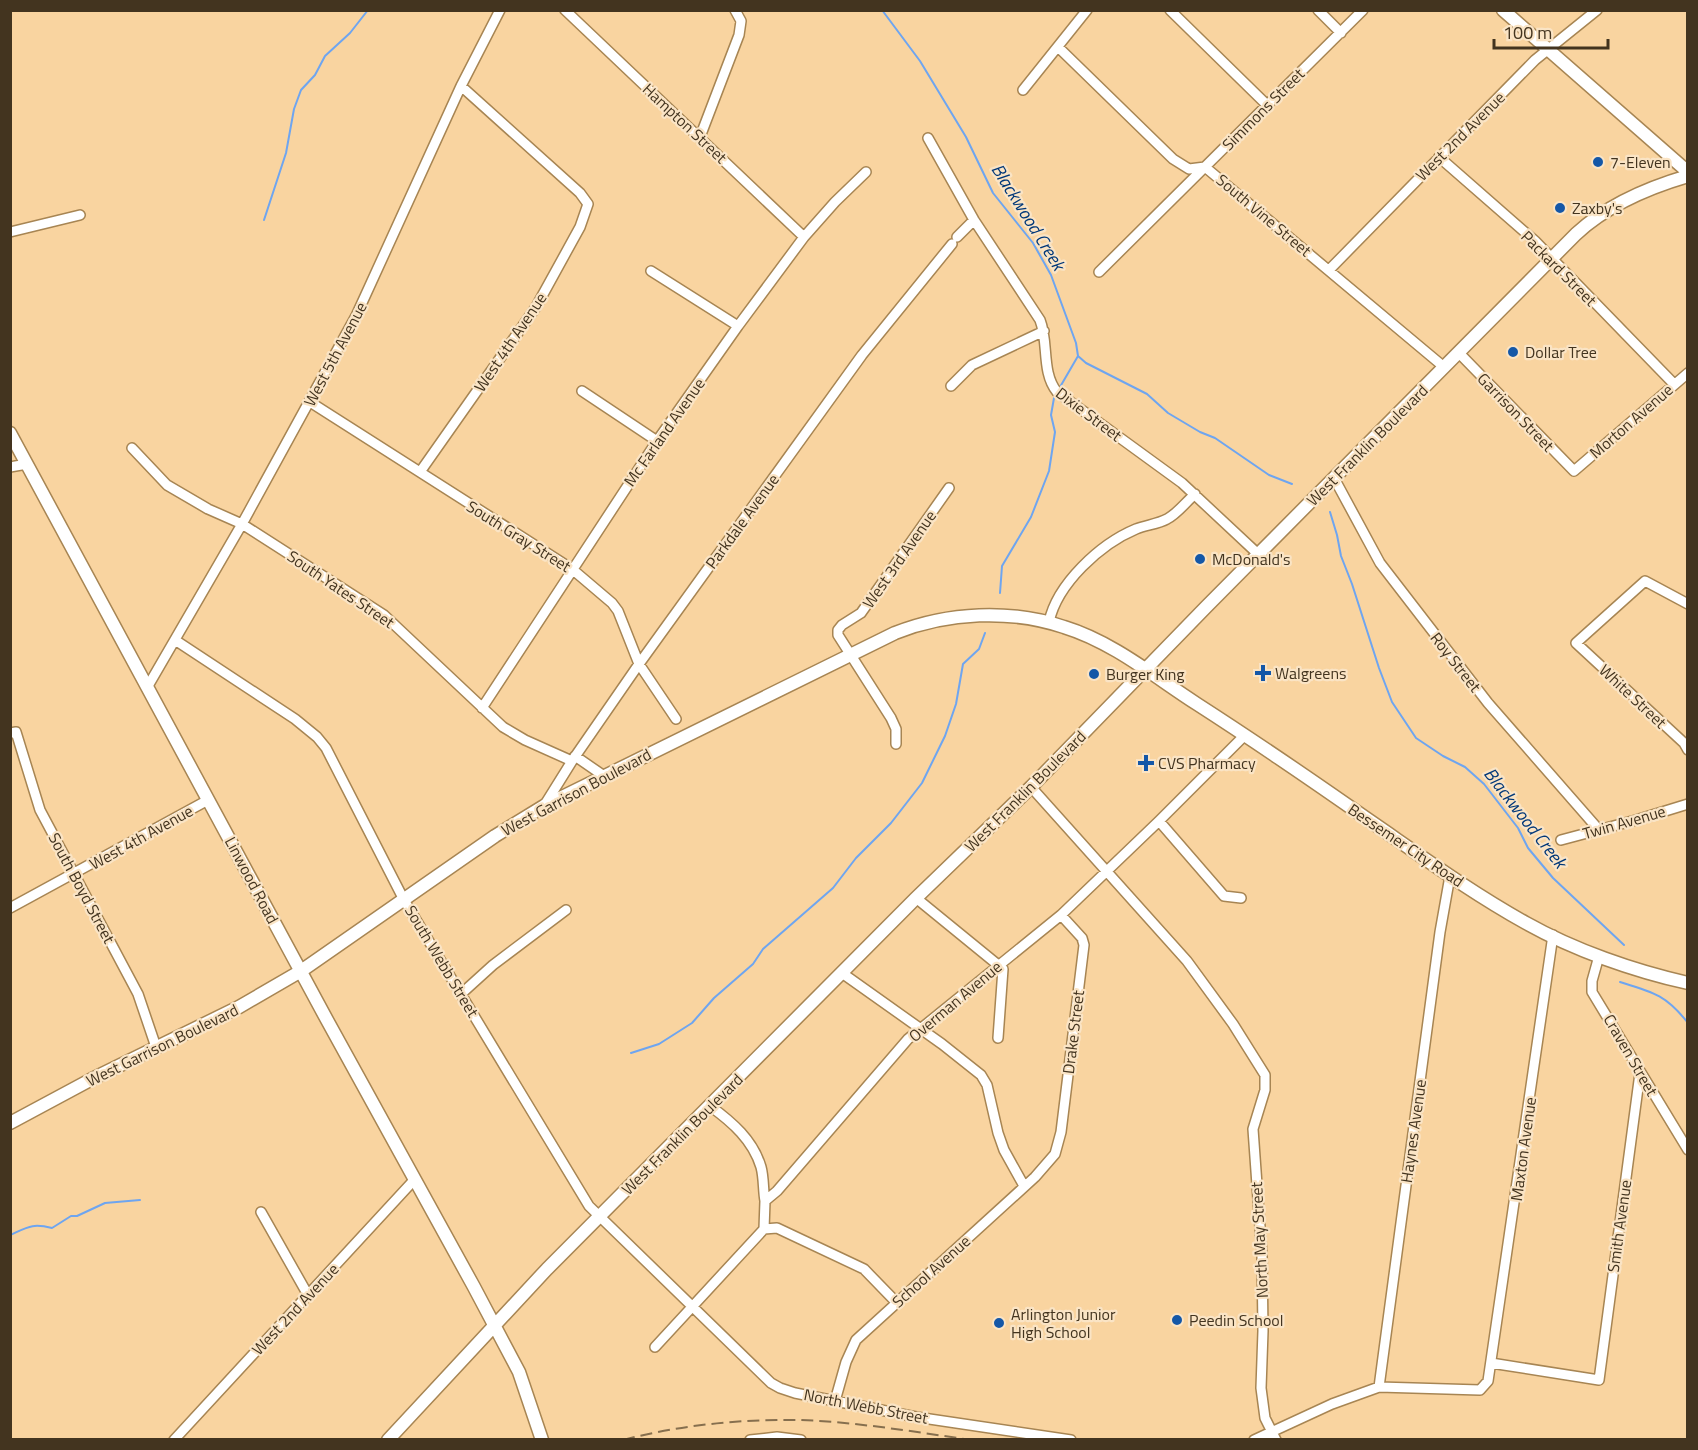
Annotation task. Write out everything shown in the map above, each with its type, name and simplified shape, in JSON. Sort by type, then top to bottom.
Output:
[{"type":"main road","points":[[1503,10],[1688,174]]},
{"type":"main road","name":"West Franklin Boulevard","points":[[388,1440],[530,1287],[916,898],[1031,787],[1552,258],[1583,228],[1619,202],[1688,174]]},
{"type":"main road","name":"Linwood Road","points":[[10,433],[495,1326],[524,1384],[542,1440]]},
{"type":"main road","name":"West Garrison Boulevard","points":[[10,1123],[156,1047],[239,1007],[301,971],[495,836],[544,806],[851,654],[911,627],[963,616],[1003,616],[1049,622],[1082,633],[1144,670]]},
{"type":"main road","name":"Bessemer City Road","points":[[1144,670],[1245,735],[1450,876],[1527,924],[1599,956],[1688,983]]},
{"type":"street","name":"West 5th Avenue","points":[[148,686],[242,524],[356,316],[461,86],[500,10]]},
{"type":"street","name":"Hampton Street","points":[[565,10],[804,237]]},
{"type":"street","points":[[700,137],[739,35],[741,21],[735,10]]},
{"type":"street","points":[[1023,90],[1087,10]]},
{"type":"street","points":[[1170,10],[1267,105]]},
{"type":"street","points":[[1318,10],[1341,33]]},
{"type":"street","name":"Simmons Street","points":[[1099,272],[1363,10]]},
{"type":"street","name":"West 2nd Avenue","points":[[1329,270],[1547,49],[1597,10]]},
{"type":"street","name":"South Vine Street","points":[[1058,47],[1173,159],[1189,169],[1205,167],[1444,367]]},
{"type":"street","name":"West 4th Avenue","points":[[420,472],[536,307],[580,227],[588,204],[580,193],[461,86]]},
{"type":"street","name":"Dixie Street","points":[[928,138],[974,220],[1040,320],[1044,331],[1047,370],[1053,388],[1195,494],[1258,554]]},
{"type":"street","name":"Packard Street","points":[[1439,157],[1552,258],[1674,384]]},
{"type":"street","name":"Mc Farland Avenue","points":[[482,708],[657,441],[738,326],[804,237],[835,202],[867,172]]},
{"type":"street","points":[[10,232],[80,215]]},
{"type":"street","name":"Parkdale Avenue","points":[[544,806],[573,759],[639,664],[862,355],[954,240],[974,220]]},
{"type":"street","points":[[651,271],[738,326]]},
{"type":"street","points":[[951,386],[972,365],[1044,331]]},
{"type":"street","name":"Garrison Street","points":[[1459,353],[1574,471]]},
{"type":"street","name":"Morton Avenue","points":[[1574,471],[1688,373]]},
{"type":"street","points":[[582,391],[657,441]]},
{"type":"street","name":"South Gray Street","points":[[310,402],[572,568],[618,611],[639,664],[676,719]]},
{"type":"street","name":"South Yates Street","points":[[132,448],[167,485],[208,509],[242,524],[384,615],[497,723],[512,733],[573,759],[604,776]]},
{"type":"street","points":[[10,467],[27,464]]},
{"type":"street","name":"Roy Street","points":[[1334,478],[1380,563],[1488,703],[1599,830]]},
{"type":"street","name":"West 3rd Avenue","points":[[851,654],[838,635],[839,627],[861,613],[949,488]]},
{"type":"street","points":[[1049,622],[1051,610],[1059,596],[1069,581],[1087,563],[1121,537],[1167,519],[1195,494]]},
{"type":"street","name":"White Street","points":[[1688,604],[1645,581],[1576,644],[1684,743],[1688,750]]},
{"type":"street","name":"South Webb Street","points":[[175,640],[295,719],[322,742],[404,900],[589,1206],[692,1306]]},
{"type":"street","points":[[851,654],[891,718],[896,729],[896,744]]},
{"type":"street","name":"South Boyd Street","points":[[10,733],[16,732],[35,798],[138,994],[156,1047]]},
{"type":"street","name":"Overman Avenue","points":[[765,1201],[777,1191],[908,1039],[1060,915],[1160,821],[1245,735]]},
{"type":"street","points":[[1031,787],[1107,872]]},
{"type":"street","name":"West 4th Avenue","points":[[10,908],[208,800]]},
{"type":"street","name":"Twin Avenue","points":[[1561,840],[1688,804]]},
{"type":"street","points":[[1160,821],[1224,896],[1241,898]]},
{"type":"street","name":"North May Street","points":[[1107,872],[1187,960],[1233,1024],[1265,1075],[1265,1090],[1252,1129],[1262,1255],[1261,1388],[1266,1418],[1274,1436]]},
{"type":"street","name":"Haynes Avenue","points":[[1379,1387],[1438,943],[1450,876]]},
{"type":"street","points":[[916,898],[1003,969],[998,1038]]},
{"type":"street","points":[[461,994],[493,964],[566,910]]},
{"type":"street","name":"Drake Street","points":[[1052,1157],[1059,1144],[1061,1132],[1084,945],[1082,938],[1060,915]]},
{"type":"street","name":"Maxton Avenue","points":[[1491,1363],[1553,935]]},
{"type":"street","name":"Craven Street","points":[[1599,956],[1592,992],[1604,1007],[1640,1073],[1688,1150]]},
{"type":"street","points":[[842,973],[920,1028],[981,1075],[987,1085],[1004,1150],[1024,1186]]},
{"type":"street","name":"Smith Avenue","points":[[1491,1363],[1599,1380],[1640,1073]]},
{"type":"street","points":[[656,1347],[764,1229],[765,1201],[761,1169],[750,1143],[726,1117],[710,1106]]},
{"type":"street","name":"School Avenue","points":[[836,1401],[846,1362],[856,1340],[1024,1186],[1052,1157]]},
{"type":"street","name":"West 2nd Avenue","points":[[174,1440],[415,1179]]},
{"type":"street","points":[[261,1212],[308,1295]]},
{"type":"street","points":[[764,1229],[777,1228],[864,1269],[897,1303]]},
{"type":"street","name":"North Webb Street","points":[[692,1306],[771,1383],[780,1388],[916,1417],[1071,1440]]},
{"type":"street","points":[[1254,1440],[1274,1436],[1332,1404],[1379,1387],[1480,1390],[1488,1381],[1491,1363]]},
{"type":"street","points":[[750,1440],[777,1437],[799,1439]]},
{"type":"waterway","points":[[264,220],[286,153],[294,109],[301,90],[315,75],[325,56],[350,33],[368,10]]},
{"type":"waterway","name":"Blackwood Creek","points":[[882,10],[920,61],[966,137],[993,193],[1033,243],[1051,275],[1076,343],[1078,356],[1086,363],[1147,394],[1168,413],[1215,438],[1269,475],[1292,484]]},
{"type":"waterway","points":[[1060,387],[1078,356]]},
{"type":"waterway","points":[[1000,593],[1002,566],[1031,517],[1049,471],[1055,432],[1051,415],[1054,398]]},
{"type":"waterway","name":"Blackwood Creek","points":[[1330,512],[1341,556],[1379,668],[1392,702],[1416,738],[1465,767],[1484,784],[1518,828],[1528,848],[1553,878],[1624,945]]},
{"type":"waterway","points":[[631,1053],[659,1044],[692,1023],[714,998],[753,964],[763,949],[833,888],[856,858],[891,823],[922,783],[945,736],[956,704],[963,664],[979,649],[985,633]]},
{"type":"waterway","name":"Blackwood Creek","points":[[1620,982],[1666,1000],[1688,1023]]},
{"type":"waterway","points":[[10,1235],[30,1227],[52,1228],[71,1216],[77,1216],[105,1203],[140,1200]]},
{"type":"railway","points":[[623,1440],[688,1427],[778,1420],[843,1423],[972,1440]]},
{"type":"place","name":"7-Eleven","points":[[1598,162]]},
{"type":"place","name":"Zaxby's","points":[[1560,208]]},
{"type":"place","name":"Dollar Tree","points":[[1513,352]]},
{"type":"place","name":"McDonald's","points":[[1200,559]]},
{"type":"place","name":"Walgreens","points":[[1263,673]]},
{"type":"place","name":"Burger King","points":[[1094,674]]},
{"type":"place","name":"CVS Pharmacy","points":[[1146,763]]},
{"type":"place","name":"Peedin School","points":[[1177,1320]]},
{"type":"place","name":"Arlington Junior High School","points":[[999,1323]]}]
